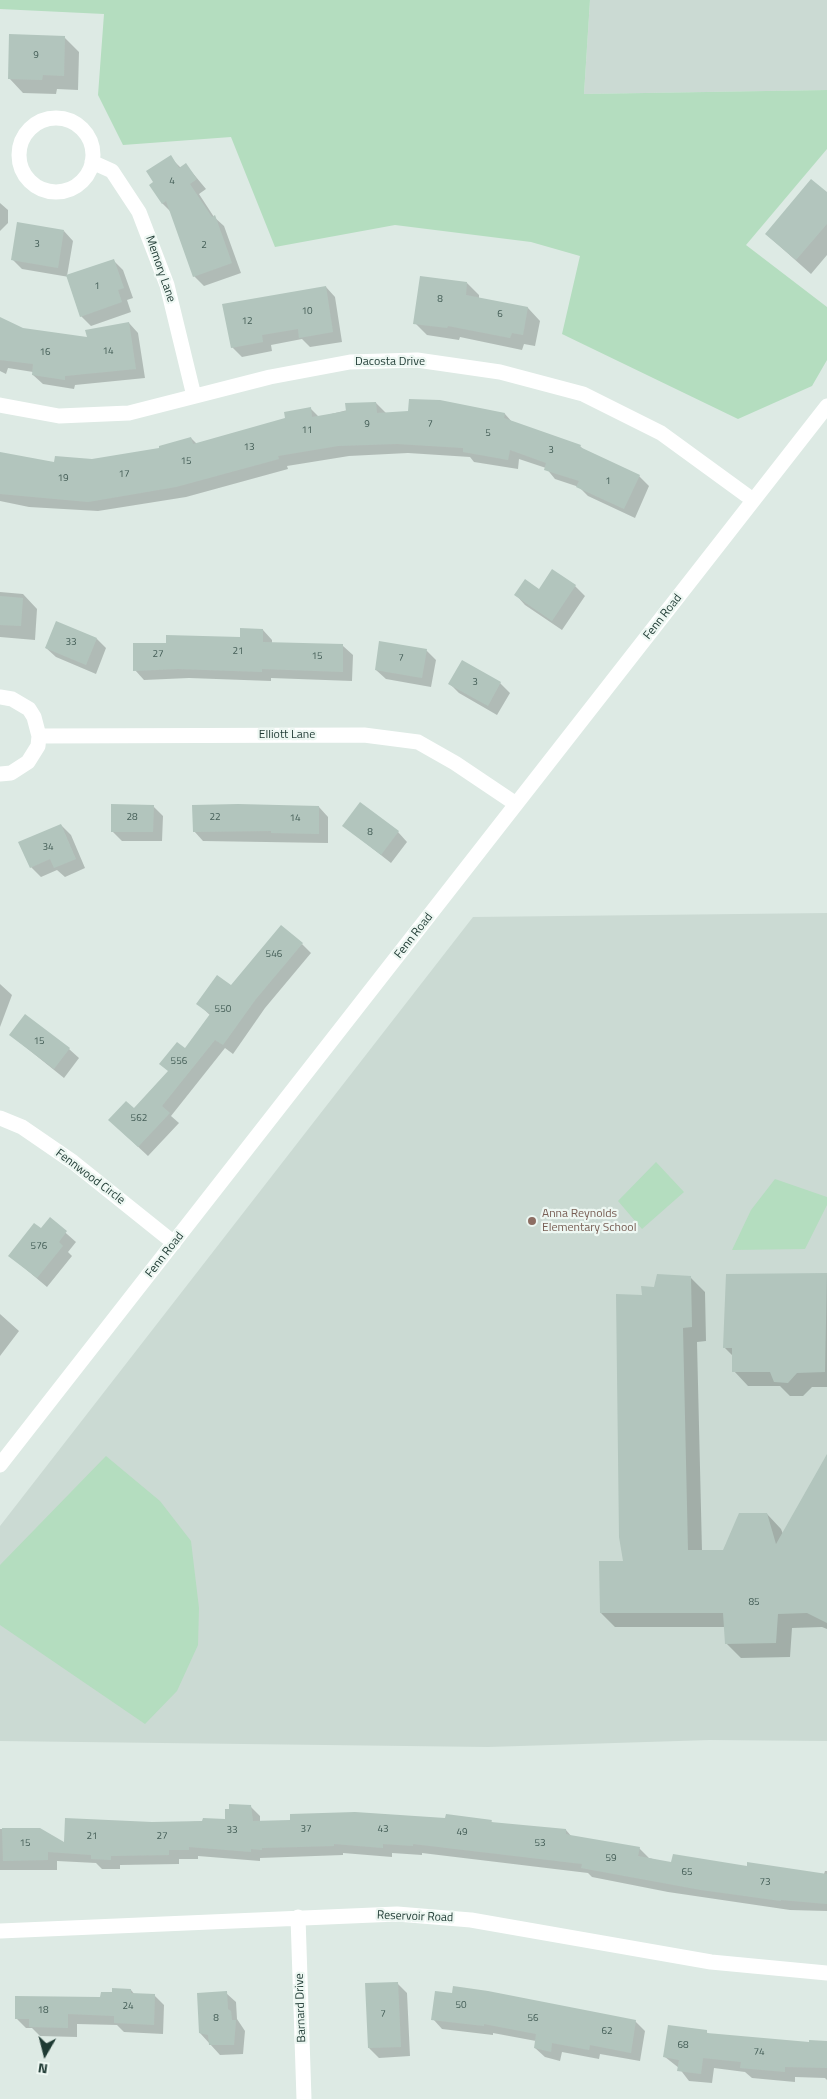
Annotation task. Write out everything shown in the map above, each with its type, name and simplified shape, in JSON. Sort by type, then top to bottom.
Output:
[{"type":"street","points":[[59,118],[82,128],[89,138],[93,150],[92,162],[88,174],[70,190],[58,193],[46,191],[30,182],[20,166],[18,154],[20,142],[27,131],[36,123],[47,119],[59,118]]},
{"type":"street","name":"Memory Lane","points":[[92,162],[112,171],[139,212],[167,285],[194,396]]},
{"type":"street","name":"Dacosta Drive","points":[[0,405],[59,416],[129,413],[270,377],[350,362],[417,360],[500,372],[583,394],[661,433],[753,500]]},
{"type":"street","name":"Fenn Road","points":[[0,1465],[827,406]]},
{"type":"street","points":[[0,697],[12,699],[29,709],[34,717],[39,736],[38,746],[28,762],[11,773],[0,774]]},
{"type":"street","name":"Elliott Lane","points":[[39,736],[373,736],[418,742],[455,763],[516,804]]},
{"type":"street","name":"Fennwood Circle","points":[[0,1118],[22,1127],[73,1162],[174,1243]]},
{"type":"street","name":"Reservoir Road","points":[[0,1931],[398,1914],[472,1920],[711,1962],[827,1973]]},
{"type":"street","name":"Barnard Drive","points":[[298,1917],[304,2099]]},
{"type":"shaded area","points":[[590,0],[827,0],[827,90],[584,94]]},
{"type":"shaded area","name":"Anna Reynolds Elementary School","points":[[827,913],[827,1741],[710,1740],[488,1747],[0,1741],[0,1526],[473,917]]},
{"type":"green space","points":[[0,0],[590,0],[584,94],[827,90],[827,149],[746,245],[827,307],[827,360],[812,386],[738,419],[562,334],[580,256],[531,242],[395,225],[275,247],[231,137],[123,145],[98,95],[104,14],[0,9]]},
{"type":"green space","points":[[656,1162],[684,1192],[642,1229],[618,1201]]},
{"type":"green space","points":[[775,1179],[827,1197],[827,1205],[805,1249],[732,1250],[751,1210]]},
{"type":"green space","points":[[106,1456],[160,1501],[191,1541],[199,1608],[198,1645],[177,1691],[145,1724],[0,1625],[0,1565]]},
{"type":"building","points":[[9,34],[65,36],[64,76],[43,75],[42,80],[8,79]]},
{"type":"building","points":[[171,155],[179,168],[186,163],[197,179],[190,184],[212,217],[215,215],[232,263],[193,277],[166,201],[162,204],[149,185],[153,182],[146,171]]},
{"type":"building","points":[[811,179],[827,192],[827,224],[796,260],[765,234]]},
{"type":"building","points":[[17,222],[64,230],[58,268],[11,260]]},
{"type":"building","points":[[114,259],[124,288],[118,290],[122,302],[80,317],[66,275]]},
{"type":"building","points":[[420,276],[467,282],[466,295],[528,307],[523,335],[512,333],[510,338],[448,326],[447,328],[413,324]]},
{"type":"building","points":[[326,286],[333,332],[299,338],[298,329],[262,335],[263,342],[231,348],[222,304]]},
{"type":"building","points":[[0,317],[23,328],[87,337],[85,330],[129,322],[136,369],[65,376],[65,380],[32,375],[33,364],[0,360]]},
{"type":"building","points":[[409,399],[440,400],[505,413],[504,418],[581,445],[580,447],[640,475],[624,509],[576,487],[579,481],[544,470],[546,463],[510,450],[508,460],[463,452],[463,448],[397,444],[338,446],[278,456],[279,459],[176,487],[88,502],[0,494],[0,452],[54,462],[55,456],[92,459],[159,448],[159,446],[191,437],[193,444],[285,418],[284,412],[311,407],[312,417],[346,411],[345,403],[376,402],[377,413],[408,411]]},
{"type":"building","points":[[552,569],[576,585],[552,621],[514,595],[525,579],[539,589]]},
{"type":"building","points":[[0,596],[23,598],[21,626],[0,625]]},
{"type":"building","points":[[56,621],[97,638],[86,665],[45,648]]},
{"type":"building","points":[[240,628],[263,629],[263,642],[343,644],[343,672],[262,669],[262,672],[178,669],[133,671],[133,643],[166,643],[166,635],[240,637]]},
{"type":"building","points":[[379,641],[427,649],[422,678],[375,670]]},
{"type":"building","points":[[462,660],[501,682],[488,706],[448,684]]},
{"type":"building","points":[[360,802],[399,831],[381,855],[342,826]]},
{"type":"building","points":[[111,804],[154,805],[153,832],[111,832]]},
{"type":"building","points":[[192,805],[319,806],[319,834],[271,833],[271,831],[193,832]]},
{"type":"building","points":[[61,824],[76,859],[54,868],[50,859],[30,868],[18,842]]},
{"type":"building","points":[[281,925],[303,943],[256,999],[223,1045],[215,1040],[162,1106],[170,1113],[138,1147],[108,1120],[126,1101],[134,1108],[168,1071],[159,1064],[177,1042],[185,1048],[210,1014],[196,1004],[217,975],[231,985]]},
{"type":"building","points":[[25,1014],[70,1048],[54,1069],[9,1035]]},
{"type":"building","points":[[50,1217],[67,1231],[59,1242],[63,1246],[37,1278],[8,1256],[34,1223],[41,1228]]},
{"type":"building","points":[[827,1273],[825,1372],[797,1373],[788,1383],[774,1382],[770,1372],[732,1372],[732,1348],[723,1348],[726,1274]]},
{"type":"building","points":[[657,1274],[691,1276],[692,1327],[683,1328],[688,1550],[723,1550],[739,1513],[767,1513],[776,1544],[827,1454],[827,1623],[807,1613],[778,1614],[776,1643],[725,1644],[723,1613],[600,1613],[599,1561],[623,1561],[619,1537],[616,1294],[642,1295],[641,1286],[654,1287]]},
{"type":"building","points":[[229,1804],[251,1805],[253,1821],[290,1820],[290,1814],[355,1812],[445,1818],[446,1814],[492,1820],[491,1822],[566,1829],[566,1834],[570,1835],[640,1847],[638,1856],[671,1862],[673,1854],[747,1866],[747,1862],[827,1874],[827,1904],[781,1901],[701,1890],[581,1868],[582,1864],[413,1844],[413,1846],[383,1844],[383,1848],[334,1844],[334,1846],[251,1849],[251,1852],[189,1847],[189,1850],[169,1850],[169,1855],[111,1856],[111,1860],[91,1859],[91,1855],[48,1852],[48,1860],[3,1861],[2,1828],[40,1828],[64,1842],[65,1818],[152,1822],[202,1821],[203,1818],[225,1819],[225,1809],[229,1809]]},
{"type":"building","points":[[398,1982],[401,2047],[368,2048],[365,1983]]},
{"type":"building","points":[[453,1986],[636,2020],[631,2053],[590,2045],[589,2050],[552,2043],[551,2052],[534,2048],[536,2034],[484,2024],[484,2026],[431,2020],[435,1991],[452,1993]]},
{"type":"building","points":[[112,1988],[131,1989],[131,1993],[155,1994],[154,2025],[114,2023],[114,2016],[68,2014],[68,2028],[29,2027],[29,2019],[15,2019],[15,1996],[100,1997],[101,1992],[112,1992]]},
{"type":"building","points":[[227,1991],[228,2009],[231,2011],[232,2020],[236,2020],[234,2045],[209,2045],[208,2035],[199,2033],[197,1993]]},
{"type":"building","points":[[668,2025],[707,2030],[707,2033],[809,2042],[809,2040],[827,2041],[827,2068],[785,2067],[785,2072],[740,2068],[741,2062],[703,2058],[701,2074],[677,2071],[679,2060],[663,2057]]},
{"type":"place","name":"Anna Reynolds Elementary School","points":[[532,1221]]}]
